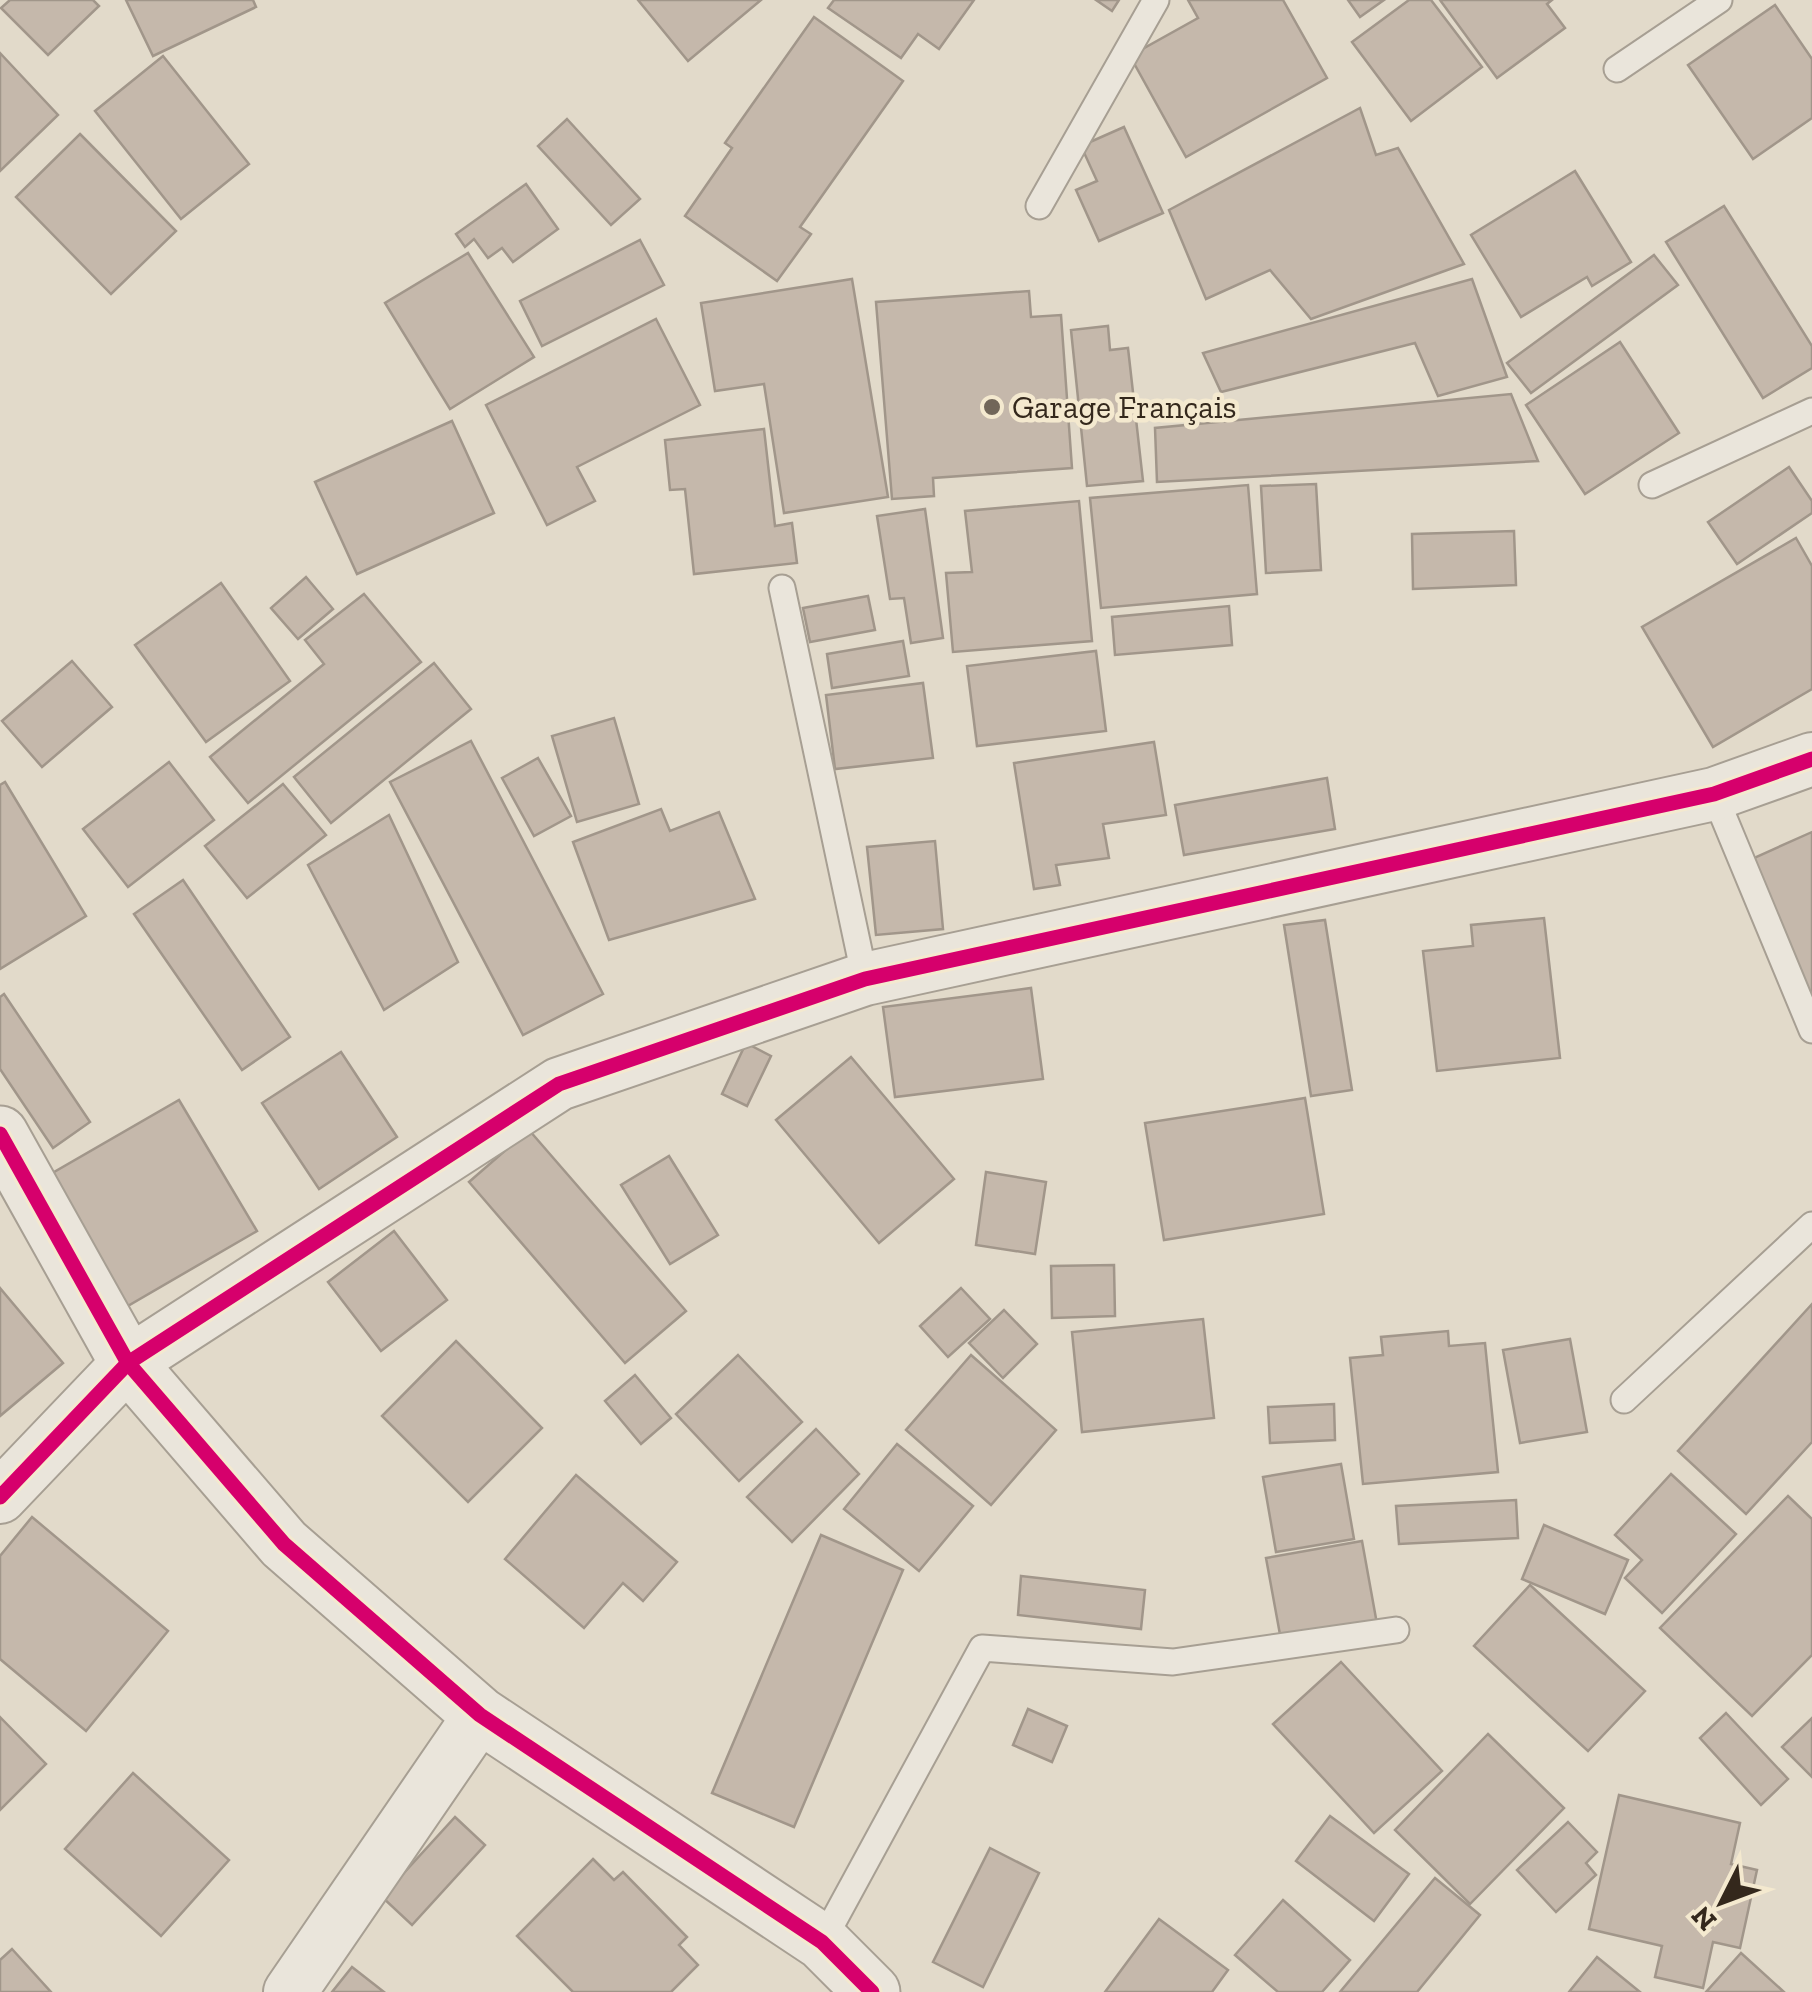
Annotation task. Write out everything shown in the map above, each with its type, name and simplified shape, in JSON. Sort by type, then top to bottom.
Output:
[{"type":"street","points":[[0,1497],[128,1364],[559,1084],[865,979],[1714,794],[1812,759]]},
{"type":"street","points":[[0,1134],[128,1364],[284,1544],[480,1715],[822,1942],[872,1992]]},
{"type":"street","points":[[290,1992],[480,1715]]},
{"type":"lane","points":[[1039,206],[1156,0]]},
{"type":"lane","points":[[1616,69],[1719,0]]},
{"type":"lane","points":[[1652,485],[1812,410]]},
{"type":"lane","points":[[782,588],[865,979]]},
{"type":"lane","points":[[1714,794],[1812,1030]]},
{"type":"lane","points":[[1624,1400],[1812,1225]]},
{"type":"lane","points":[[822,1942],[982,1648],[1173,1662],[1396,1630]]},
{"type":"building","points":[[10,0],[93,0],[99,6],[48,55],[1,8]]},
{"type":"building","points":[[126,0],[253,0],[256,7],[153,56]]},
{"type":"building","points":[[638,0],[761,0],[688,61]]},
{"type":"building","points":[[834,0],[974,0],[939,49],[918,34],[901,58],[828,8]]},
{"type":"building","points":[[1096,0],[1119,0],[1112,11]]},
{"type":"building","points":[[1188,0],[1283,0],[1327,78],[1186,157],[1130,56],[1198,18]]},
{"type":"building","points":[[1348,0],[1384,0],[1360,17]]},
{"type":"building","points":[[1409,0],[1431,0],[1482,67],[1411,121],[1352,42]]},
{"type":"building","points":[[1440,0],[1552,0],[1547,4],[1565,28],[1497,78]]},
{"type":"building","points":[[1775,5],[1812,59],[1812,118],[1753,159],[1688,65]]},
{"type":"building","points":[[814,17],[903,81],[800,227],[811,234],[777,281],[685,216],[732,148],[725,143]]},
{"type":"building","points":[[0,53],[58,115],[0,171]]},
{"type":"building","points":[[163,56],[249,164],[181,219],[95,111]]},
{"type":"building","points":[[1360,108],[1376,155],[1398,148],[1464,264],[1311,319],[1270,270],[1206,299],[1169,210]]},
{"type":"building","points":[[567,119],[640,199],[611,225],[538,146]]},
{"type":"building","points":[[1124,127],[1163,213],[1099,241],[1076,190],[1097,181],[1081,146]]},
{"type":"building","points":[[80,134],[176,231],[111,294],[16,197]]},
{"type":"building","points":[[1575,171],[1631,262],[1592,286],[1587,277],[1521,317],[1471,235]]},
{"type":"building","points":[[526,184],[558,229],[513,262],[502,248],[488,258],[474,239],[465,247],[456,234]]},
{"type":"building","points":[[1724,206],[1812,346],[1812,368],[1763,398],[1666,242]]},
{"type":"building","points":[[640,240],[664,285],[542,346],[520,301]]},
{"type":"building","points":[[468,253],[534,357],[450,409],[385,303]]},
{"type":"building","points":[[1654,255],[1678,285],[1531,393],[1507,363]]},
{"type":"building","points":[[852,279],[888,497],[784,513],[764,384],[715,391],[701,303]]},
{"type":"building","points":[[1472,279],[1507,377],[1438,396],[1415,343],[1221,392],[1203,353]]},
{"type":"building","points":[[1029,291],[1031,317],[1061,315],[1072,468],[933,478],[934,496],[892,499],[876,302]]},
{"type":"building","points":[[656,319],[700,405],[577,467],[595,501],[547,525],[486,405]]},
{"type":"building","points":[[1108,326],[1110,350],[1128,348],[1143,481],[1087,486],[1071,330]]},
{"type":"building","points":[[1620,342],[1679,433],[1585,494],[1526,405]]},
{"type":"building","points":[[1511,394],[1538,461],[1157,482],[1155,428]]},
{"type":"building","points":[[452,421],[494,513],[357,574],[315,482]]},
{"type":"building","points":[[764,429],[775,526],[792,523],[797,563],[694,574],[685,489],[670,490],[665,440]]},
{"type":"building","points":[[1789,467],[1812,501],[1812,513],[1737,564],[1708,522]]},
{"type":"building","points":[[1316,484],[1321,570],[1266,573],[1261,486]]},
{"type":"building","points":[[1248,485],[1257,594],[1101,608],[1090,498]]},
{"type":"building","points":[[1079,501],[1092,641],[953,652],[946,573],[972,572],[965,511]]},
{"type":"building","points":[[925,509],[943,638],[911,643],[904,598],[890,599],[877,516]]},
{"type":"building","points":[[1514,531],[1516,585],[1413,589],[1412,534]]},
{"type":"building","points":[[1796,538],[1812,566],[1812,689],[1713,747],[1642,627]]},
{"type":"building","points":[[306,577],[333,609],[298,639],[271,608]]},
{"type":"building","points":[[221,583],[290,681],[206,742],[135,645]]},
{"type":"building","points":[[364,594],[421,662],[248,803],[210,757],[324,664],[305,640]]},
{"type":"building","points":[[868,596],[875,630],[810,642],[803,608]]},
{"type":"building","points":[[1229,606],[1232,645],[1115,655],[1112,617]]},
{"type":"building","points":[[903,641],[909,676],[832,688],[827,654]]},
{"type":"building","points":[[1096,651],[1106,731],[977,746],[967,666]]},
{"type":"building","points":[[72,661],[112,707],[42,767],[2,721]]},
{"type":"building","points":[[434,663],[471,709],[331,823],[294,777]]},
{"type":"building","points":[[923,683],[933,758],[835,769],[826,695]]},
{"type":"building","points":[[614,718],[639,804],[577,822],[552,736]]},
{"type":"building","points":[[471,741],[603,994],[523,1035],[390,782]]},
{"type":"building","points":[[1154,742],[1166,815],[1103,824],[1109,858],[1056,865],[1060,885],[1034,889],[1014,763]]},
{"type":"building","points":[[538,758],[571,816],[534,836],[502,778]]},
{"type":"building","points":[[169,762],[214,820],[128,887],[83,829]]},
{"type":"building","points":[[1327,778],[1335,829],[1184,855],[1175,805]]},
{"type":"building","points":[[5,782],[86,916],[0,969],[0,785]]},
{"type":"building","points":[[283,784],[326,835],[247,898],[205,846]]},
{"type":"building","points":[[661,809],[670,831],[719,812],[755,899],[609,940],[573,842]]},
{"type":"building","points":[[389,815],[458,962],[384,1010],[308,865]]},
{"type":"building","points":[[1812,832],[1812,1007],[1745,862]]},
{"type":"building","points":[[935,841],[943,929],[876,935],[867,847]]},
{"type":"building","points":[[183,880],[290,1037],[242,1070],[134,914]]},
{"type":"building","points":[[1544,918],[1560,1058],[1437,1071],[1423,951],[1473,946],[1471,925]]},
{"type":"building","points":[[1325,920],[1352,1090],[1311,1096],[1284,925]]},
{"type":"building","points":[[1031,988],[1043,1079],[895,1097],[883,1007]]},
{"type":"building","points":[[4,994],[90,1122],[53,1148],[0,1069],[0,997]]},
{"type":"building","points":[[746,1043],[771,1056],[747,1106],[722,1094]]},
{"type":"building","points":[[341,1052],[397,1137],[319,1189],[262,1103]]},
{"type":"building","points":[[851,1057],[954,1179],[879,1243],[776,1120]]},
{"type":"building","points":[[1305,1098],[1324,1214],[1164,1240],[1145,1123]]},
{"type":"building","points":[[179,1100],[257,1231],[126,1307],[49,1175]]},
{"type":"building","points":[[529,1130],[686,1311],[625,1363],[469,1182]]},
{"type":"building","points":[[669,1156],[718,1235],[670,1264],[621,1185]]},
{"type":"building","points":[[986,1172],[1046,1182],[1035,1254],[976,1245]]},
{"type":"building","points":[[394,1231],[447,1300],[381,1351],[328,1282]]},
{"type":"building","points":[[1114,1265],[1115,1316],[1052,1318],[1051,1266]]},
{"type":"building","points":[[0,1288],[63,1363],[0,1416]]},
{"type":"building","points":[[961,1288],[990,1319],[948,1357],[920,1326]]},
{"type":"building","points":[[1812,1304],[1812,1442],[1746,1514],[1678,1451]]},
{"type":"building","points":[[1004,1310],[1037,1344],[1003,1378],[969,1343]]},
{"type":"building","points":[[1203,1319],[1214,1418],[1082,1432],[1072,1332]]},
{"type":"building","points":[[1448,1331],[1449,1346],[1485,1343],[1498,1472],[1363,1484],[1350,1358],[1383,1355],[1381,1337]]},
{"type":"building","points":[[1570,1339],[1587,1432],[1520,1443],[1503,1350]]},
{"type":"building","points":[[456,1341],[542,1428],[468,1502],[382,1416]]},
{"type":"building","points":[[738,1355],[802,1422],[739,1481],[676,1414]]},
{"type":"building","points":[[971,1355],[1056,1430],[991,1505],[906,1430]]},
{"type":"building","points":[[635,1375],[671,1418],[641,1444],[605,1401]]},
{"type":"building","points":[[1334,1404],[1335,1440],[1270,1443],[1268,1407]]},
{"type":"building","points":[[816,1429],[859,1474],[792,1542],[747,1497]]},
{"type":"building","points":[[897,1444],[973,1506],[919,1571],[844,1509]]},
{"type":"building","points":[[1341,1464],[1354,1539],[1276,1552],[1263,1477]]},
{"type":"building","points":[[1671,1474],[1736,1534],[1662,1613],[1625,1578],[1642,1560],[1615,1535]]},
{"type":"building","points":[[576,1475],[677,1562],[643,1601],[623,1583],[584,1628],[505,1559]]},
{"type":"building","points":[[1788,1496],[1812,1519],[1812,1655],[1752,1716],[1660,1628]]},
{"type":"building","points":[[1516,1500],[1518,1538],[1399,1544],[1396,1506]]},
{"type":"building","points":[[32,1517],[168,1631],[86,1731],[0,1659],[0,1556]]},
{"type":"building","points":[[1544,1525],[1628,1560],[1605,1614],[1522,1579]]},
{"type":"building","points":[[821,1535],[903,1570],[794,1827],[712,1793]]},
{"type":"building","points":[[1362,1541],[1377,1624],[1281,1640],[1266,1558]]},
{"type":"building","points":[[1021,1576],[1145,1590],[1141,1629],[1018,1615]]},
{"type":"building","points":[[1530,1585],[1645,1691],[1588,1751],[1474,1646]]},
{"type":"building","points":[[1341,1662],[1442,1771],[1374,1833],[1273,1724]]},
{"type":"building","points":[[1028,1709],[1067,1726],[1052,1762],[1013,1745]]},
{"type":"building","points":[[1726,1713],[1788,1779],[1761,1805],[1700,1738]]},
{"type":"building","points":[[0,1717],[46,1764],[0,1810]]},
{"type":"building","points":[[1812,1718],[1812,1777],[1782,1747]]},
{"type":"building","points":[[1488,1734],[1564,1808],[1470,1904],[1395,1830]]},
{"type":"building","points":[[133,1773],[229,1860],[161,1936],[65,1849]]},
{"type":"building","points":[[1619,1795],[1740,1823],[1731,1864],[1757,1870],[1740,1948],[1713,1942],[1703,1988],[1655,1977],[1662,1946],[1589,1929]]},
{"type":"building","points":[[1330,1816],[1409,1874],[1374,1921],[1296,1861]]},
{"type":"building","points":[[455,1817],[485,1845],[412,1925],[382,1897]]},
{"type":"building","points":[[1568,1822],[1597,1852],[1586,1863],[1596,1875],[1556,1912],[1517,1870]]},
{"type":"building","points":[[990,1848],[1039,1873],[983,1987],[933,1962]]},
{"type":"building","points":[[593,1859],[614,1880],[623,1872],[687,1937],[679,1945],[698,1965],[671,1992],[573,1992],[517,1936]]},
{"type":"building","points":[[1435,1878],[1480,1915],[1417,1992],[1340,1992]]},
{"type":"building","points":[[1283,1900],[1350,1960],[1322,1992],[1278,1992],[1235,1955]]},
{"type":"building","points":[[1159,1919],[1228,1970],[1212,1992],[1105,1992]]},
{"type":"building","points":[[12,1949],[51,1992],[0,1992],[0,1960]]},
{"type":"building","points":[[1741,1953],[1784,1992],[1706,1992]]},
{"type":"building","points":[[1597,1957],[1640,1992],[1569,1992]]},
{"type":"building","points":[[352,1967],[384,1992],[332,1992]]},
{"type":"cycle path","points":[[0,1497],[128,1363],[559,1084],[865,979],[1714,794],[1812,759]]},
{"type":"cycle path","points":[[0,1134],[128,1363],[284,1544],[480,1715],[822,1942],[872,1992]]},
{"type":"place","name":"Garage Français","points":[[992,407]]}]
